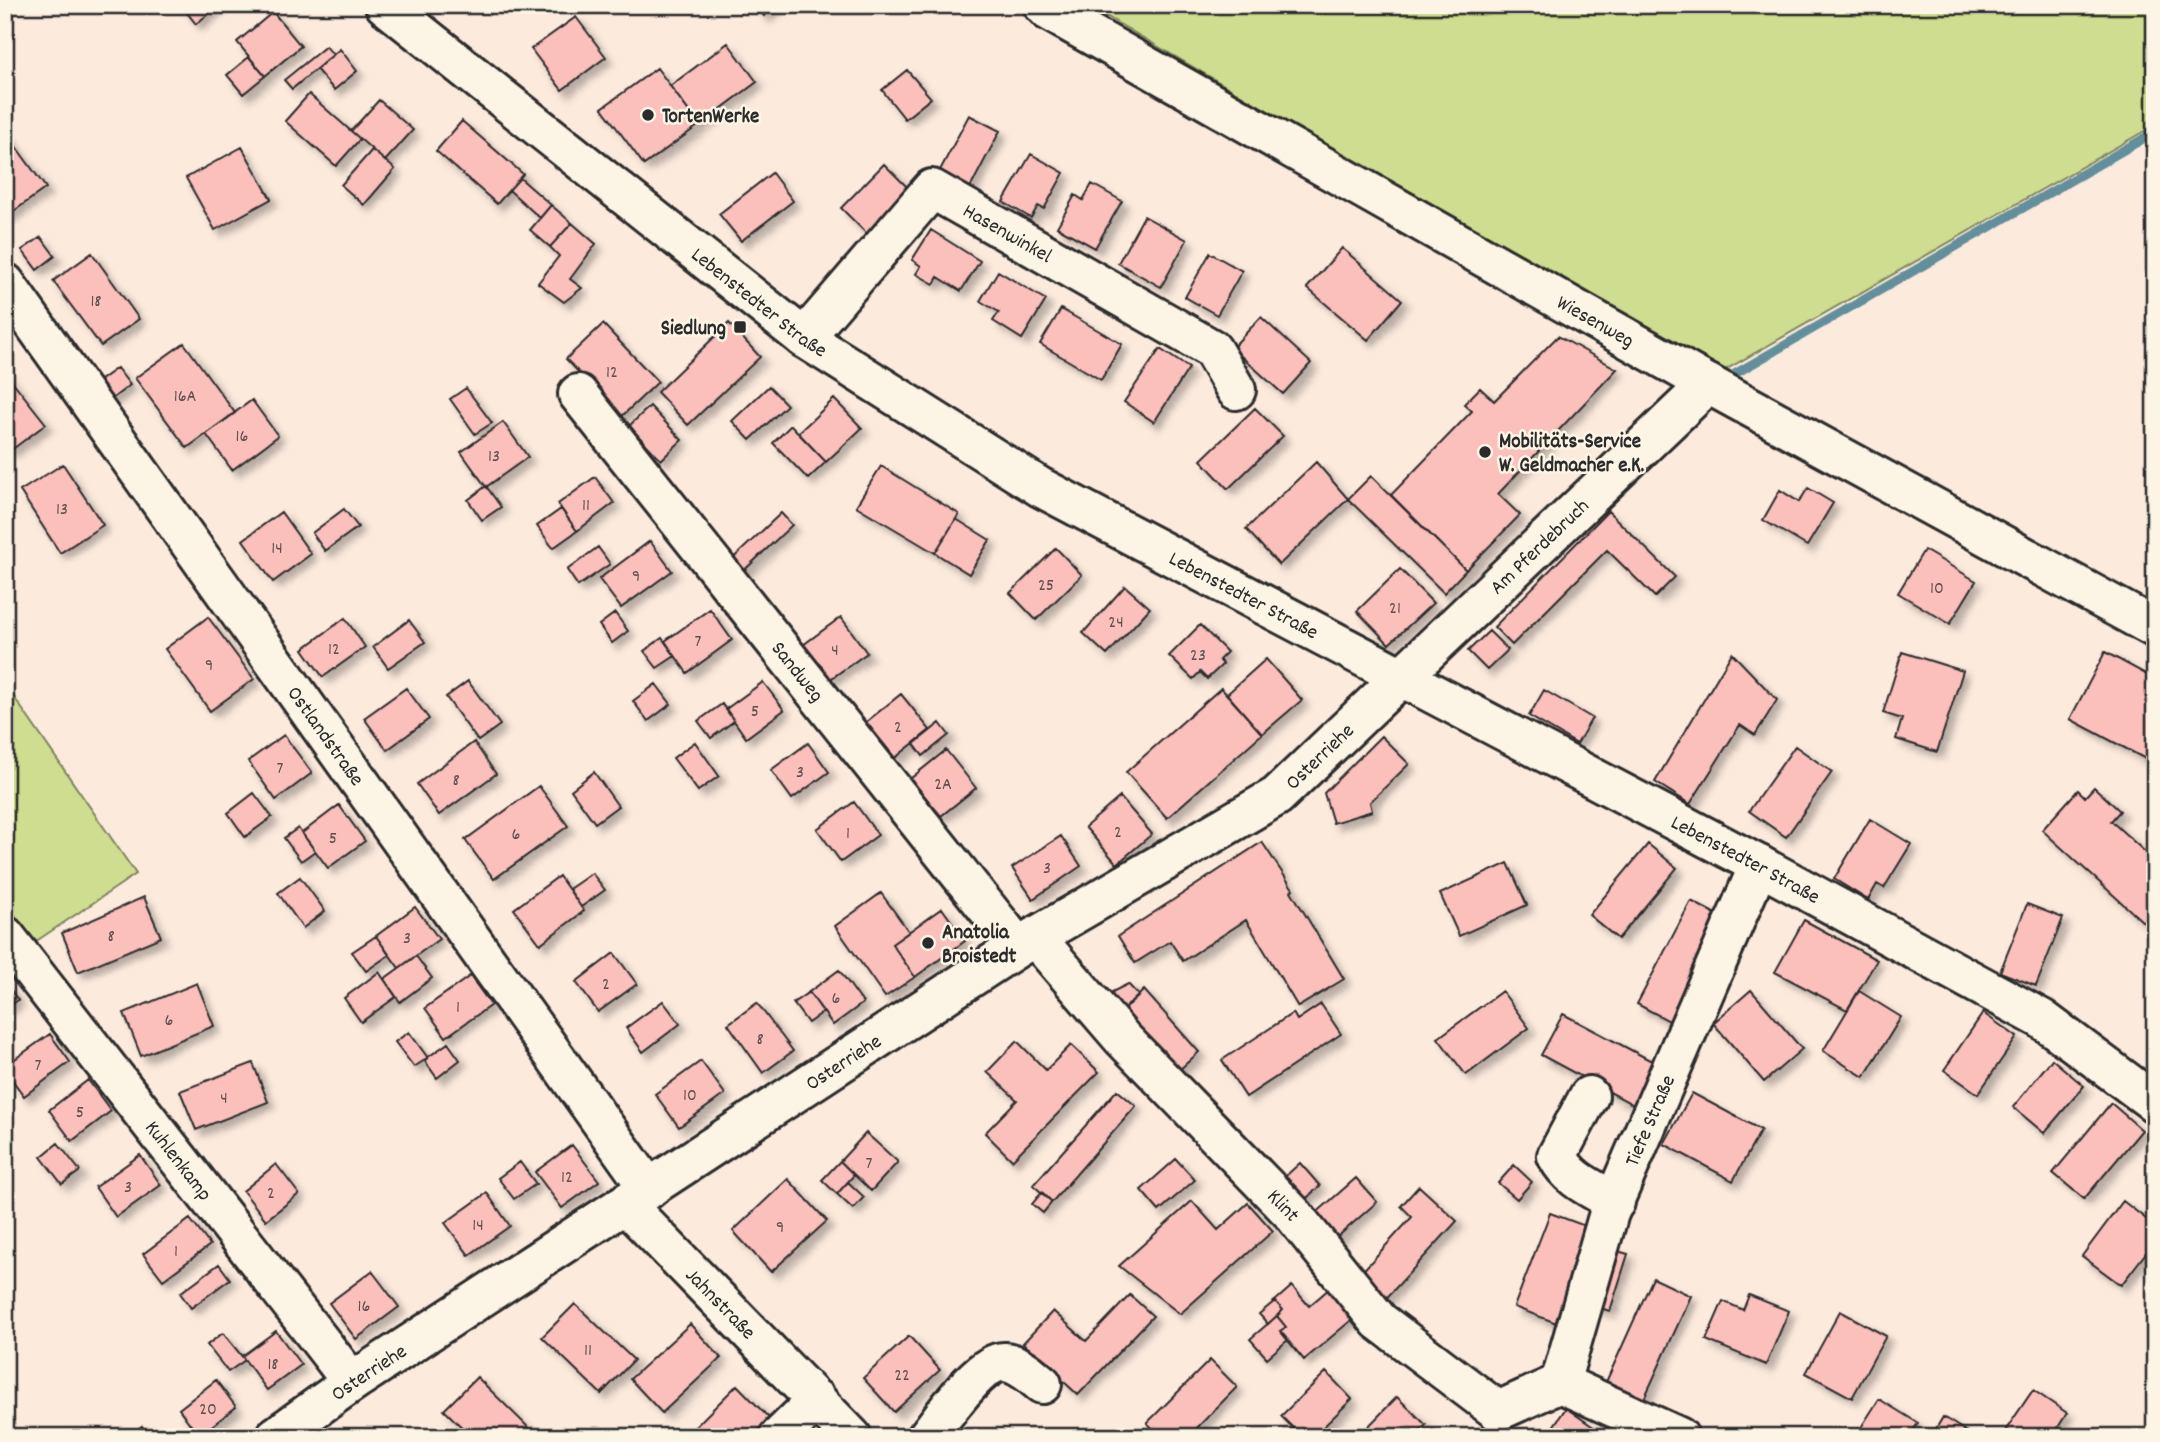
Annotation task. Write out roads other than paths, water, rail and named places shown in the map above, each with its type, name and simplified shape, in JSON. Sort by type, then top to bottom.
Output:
[{"type":"street","name":"Lebenstedter Straße","points":[[385,5],[804,338],[1040,487],[1759,865],[2042,1019],[2155,1103]]},
{"type":"street","name":"Wiesenweg","points":[[1042,5],[1708,384],[2155,628]]},
{"type":"street","name":"Hasenwinkel","points":[[804,338],[932,189],[1212,349],[1236,390]]},
{"type":"street","name":"Ostlandstraße","points":[[5,283],[637,1196]]},
{"type":"street","name":"Am Pferdebruch","points":[[1402,677],[1708,384]]},
{"type":"street","name":"Sandweg","points":[[578,394],[1026,942]]},
{"type":"street","name":"Osterriehe","points":[[275,1437],[352,1382],[1026,942],[1277,796],[1402,677]]},
{"type":"street","name":"Tiefe Straße","points":[[1560,1383],[1615,1202],[1759,865]]},
{"type":"street","name":"Kuhlenkamp","points":[[5,936],[352,1382]]},
{"type":"street","name":"Klint","points":[[1026,942],[1292,1213],[1379,1321],[1498,1411],[1560,1383]]},
{"type":"street","points":[[1589,1096],[1557,1156],[1564,1169],[1577,1182],[1615,1202]]},
{"type":"street","name":"Jahnstraße","points":[[637,1196],[852,1437]]},
{"type":"street","points":[[927,1437],[960,1396],[990,1367],[1002,1362],[1017,1365],[1042,1384]]},
{"type":"street","points":[[1560,1383],[1679,1437]]},
{"type":"street","points":[[779,1437],[817,1400]]},
{"type":"waterway","points":[[1726,379],[2155,132]]},
{"type":"place","name":"TortenWerke","points":[[648,115]]},
{"type":"place","name":"Siedlung","points":[[740,327]]},
{"type":"place","name":"Mobilitäts-Service W. Geldmacher e.K.","points":[[1485,452]]},
{"type":"place","name":"Anatolia Broistedt","points":[[928,943]]}]
